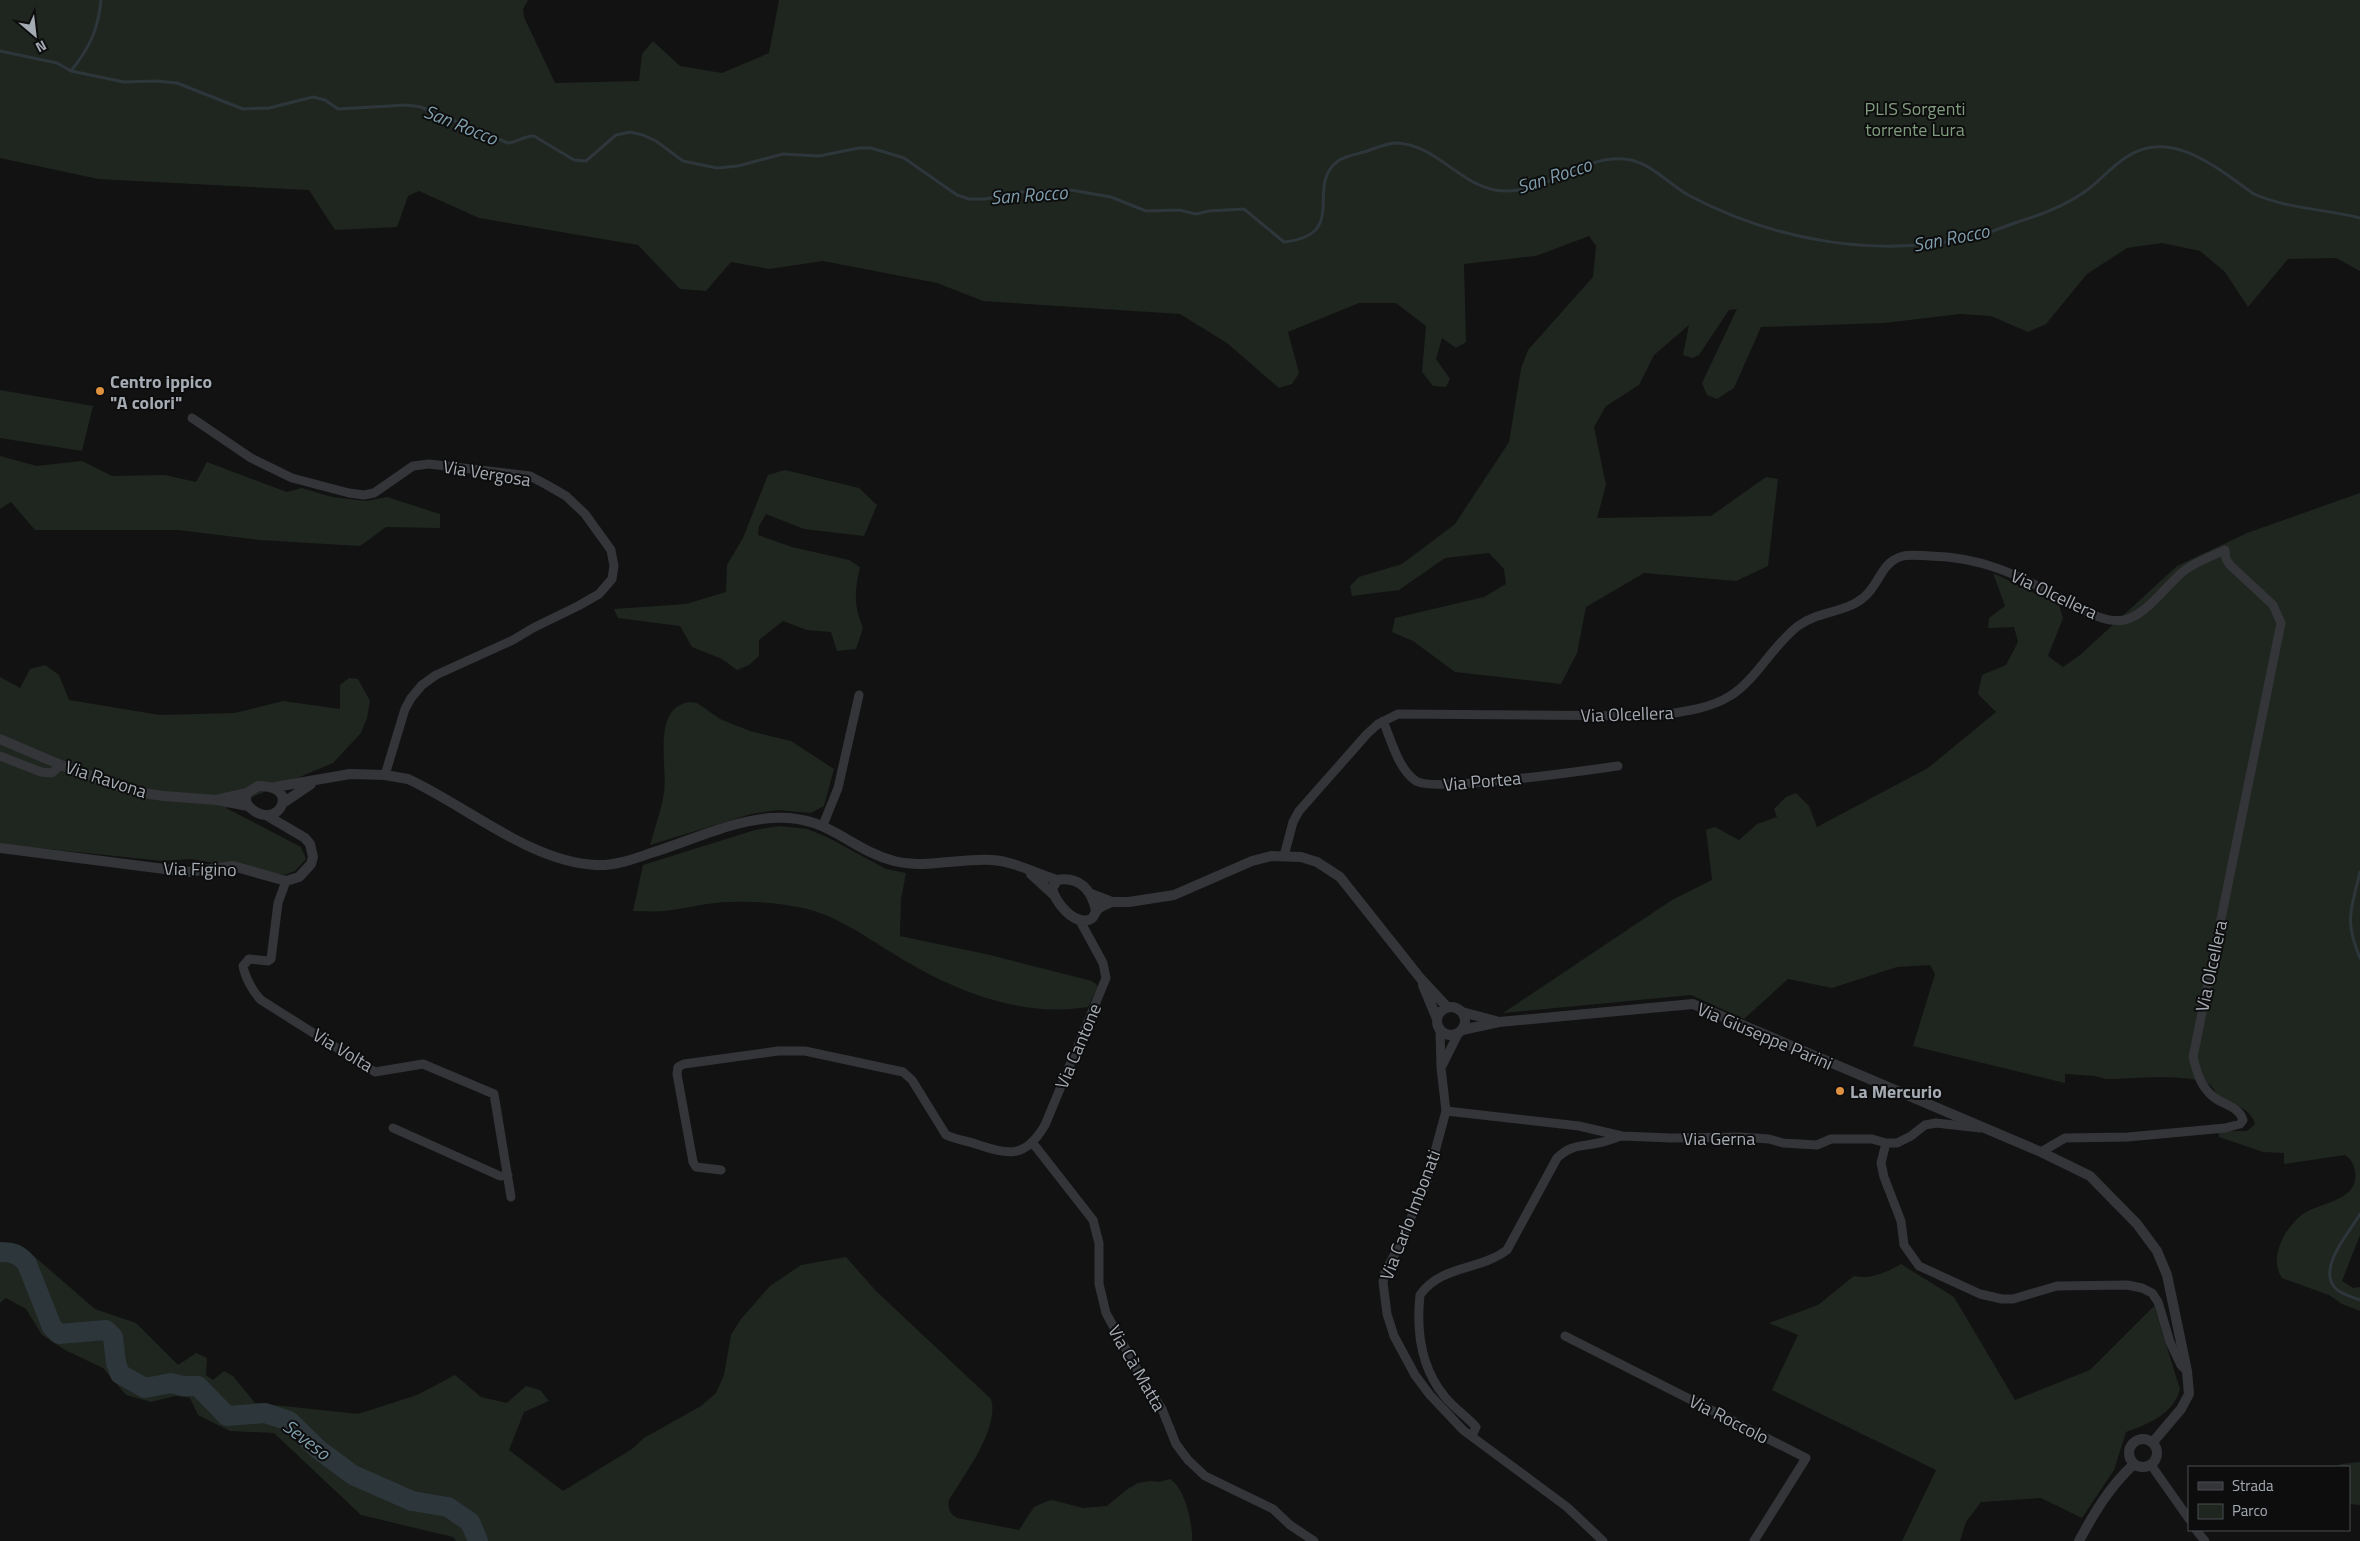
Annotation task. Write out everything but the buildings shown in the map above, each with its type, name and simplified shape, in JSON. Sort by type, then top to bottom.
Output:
[{"type":"street","name":"Via Vergosa","points":[[192,418],[251,458],[292,478],[349,493],[364,495],[374,493],[413,466],[430,464],[530,476],[566,496],[585,514],[611,550],[614,566],[612,579],[598,594],[506,644],[436,675],[422,685],[405,708],[384,775]]},
{"type":"street","name":"Via Olcellera","points":[[1284,856],[1293,822],[1299,810],[1367,734],[1383,721],[1398,714],[1654,716],[1686,712],[1710,705],[1731,695],[1748,680],[1779,643],[1799,625],[1819,614],[1856,605],[1867,595],[1889,562],[1904,556],[1956,556],[1981,561],[2027,580],[2090,613],[2112,620],[2125,620],[2141,611],[2185,570],[2225,550],[2226,559],[2230,565],[2273,605],[2281,623],[2193,1057],[2196,1074],[2203,1086],[2214,1098],[2236,1110],[2243,1120],[2240,1124],[2225,1128],[2128,1137],[2065,1138],[2041,1152]]},
{"type":"street","points":[[823,825],[838,788],[859,694]]},
{"type":"street","name":"Via Portea","points":[[1383,721],[1405,772],[1417,782],[1433,785],[1514,779],[1618,766]]},
{"type":"street","name":"Via Ravona","points":[[0,739],[60,765],[136,792],[217,800],[248,806]]},
{"type":"street","points":[[0,756],[52,773],[60,765]]},
{"type":"street","points":[[286,882],[299,877],[307,870],[313,857],[310,844],[305,838],[284,825],[255,812],[245,801],[247,793],[258,786],[275,787],[315,782],[350,774],[384,775],[408,779],[431,789],[543,853],[596,865],[626,862],[746,822],[772,818],[792,819],[823,825],[876,855],[894,861],[911,864],[992,860],[1011,863],[1057,880],[1073,879],[1082,884],[1091,894],[1112,902],[1129,902],[1174,895],[1252,861],[1271,856],[1301,857],[1317,862],[1340,877],[1446,1008]]},
{"type":"street","points":[[266,816],[278,812],[282,806],[315,782]]},
{"type":"street","points":[[275,787],[283,799],[284,825]]},
{"type":"street","name":"Via Ravona","points":[[217,800],[247,793]]},
{"type":"street","name":"Via Figino","points":[[0,848],[30,850],[188,872],[232,866],[286,882]]},
{"type":"street","points":[[1029,871],[1054,895],[1065,910],[1079,919],[1094,914],[1112,902]]},
{"type":"street","points":[[1054,895],[1052,889],[1057,880]]},
{"type":"street","name":"Via Volta","points":[[286,882],[278,903],[271,959],[268,961],[249,960],[244,966],[244,975],[256,994],[274,1008],[331,1042],[375,1072],[423,1064],[494,1094],[511,1197]]},
{"type":"street","points":[[1089,936],[1094,914],[1091,894]]},
{"type":"street","name":"Via Cantone","points":[[721,1170],[696,1167],[693,1162],[677,1074],[678,1067],[684,1064],[778,1051],[806,1051],[903,1072],[912,1080],[946,1135],[1004,1153],[1022,1151],[1032,1142],[1045,1125],[1106,978],[1103,963],[1094,950],[1089,936],[1079,919]]},
{"type":"street","points":[[1421,979],[1440,1030],[1449,1035],[1460,1031]]},
{"type":"street","name":"Via Giuseppe Parini","points":[[1460,1031],[1499,1022],[1693,1004],[2041,1152],[2090,1176],[2137,1224],[2157,1251],[2167,1275],[2176,1309],[2188,1372],[2189,1394],[2181,1409],[2152,1442]]},
{"type":"street","points":[[1436,1019],[1440,1012],[1446,1008],[1457,1008],[1462,1012],[1465,1021],[1441,1068]]},
{"type":"street","name":"Via Giuseppe Parini","points":[[1462,1012],[1499,1022]]},
{"type":"street","name":"Via Carlo Imbonati","points":[[1440,1030],[1441,1068],[1446,1111],[1426,1181],[1396,1252],[1385,1272],[1382,1288],[1394,1336],[1414,1375],[1430,1395],[1472,1436],[1567,1507],[1602,1541]]},
{"type":"street","name":"Via Gerna","points":[[1446,1111],[1579,1126],[1622,1136],[1671,1138],[1741,1137],[1769,1139],[1783,1143],[1817,1145],[1830,1139],[1872,1139],[1886,1143],[1896,1143],[1911,1136],[1925,1125],[1936,1123],[1986,1129]]},
{"type":"street","points":[[393,1128],[500,1176],[508,1175]]},
{"type":"street","points":[[1472,1436],[1476,1427],[1446,1398],[1428,1372],[1422,1350],[1418,1314],[1420,1295],[1442,1275],[1495,1258],[1507,1250],[1557,1158],[1562,1153],[1579,1145],[1597,1144],[1622,1136]]},
{"type":"street","name":"Via Cà Matta","points":[[1032,1142],[1093,1220],[1099,1243],[1098,1284],[1106,1312],[1141,1377],[1162,1409],[1176,1444],[1188,1460],[1205,1476],[1273,1509],[1290,1525],[1314,1541]]},
{"type":"street","points":[[1886,1143],[1881,1163],[1884,1177],[1901,1221],[1904,1245],[1919,1266],[1980,1294],[2002,1300],[2057,1286],[2111,1285],[2142,1288],[2152,1293],[2158,1302],[2170,1342],[2181,1365],[2188,1372]]},
{"type":"street","name":"Via Roccolo","points":[[1566,1336],[1806,1458],[1754,1541]]},
{"type":"street","points":[[2147,1439],[2152,1442],[2157,1454],[2152,1465],[2146,1468],[2134,1464],[2128,1453],[2134,1442],[2147,1439]]},
{"type":"street","points":[[2078,1541],[2120,1476],[2134,1464]]},
{"type":"street","points":[[2152,1465],[2188,1518]]},
{"type":"green space","name":"PLIS Sorgenti torrente Lura","points":[[0,0],[528,0],[523,9],[524,17],[555,83],[639,81],[642,54],[653,41],[680,66],[722,73],[769,53],[779,0],[2360,0],[2360,271],[2336,258],[2288,259],[2248,307],[2225,272],[2200,251],[2162,243],[2127,248],[2087,274],[2046,324],[2028,332],[1991,316],[1960,314],[1884,323],[1761,327],[1734,388],[1717,399],[1707,395],[1702,383],[1737,309],[1729,310],[1699,355],[1692,358],[1683,355],[1689,325],[1654,355],[1639,385],[1606,406],[1594,427],[1606,485],[1597,518],[1711,516],[1766,477],[1778,479],[1768,566],[1736,581],[1644,573],[1586,607],[1577,653],[1561,684],[1455,672],[1413,641],[1392,632],[1395,618],[1484,597],[1506,584],[1504,569],[1489,553],[1445,558],[1399,590],[1352,596],[1350,586],[1359,577],[1402,564],[1455,524],[1509,442],[1521,369],[1528,350],[1593,277],[1596,246],[1589,236],[1536,256],[1464,264],[1466,342],[1456,348],[1442,338],[1436,359],[1450,379],[1446,387],[1433,386],[1422,372],[1426,326],[1396,303],[1359,303],[1288,332],[1299,373],[1292,384],[1279,388],[1227,343],[1180,314],[983,301],[937,283],[823,261],[769,269],[731,262],[706,291],[680,289],[638,245],[479,218],[419,191],[408,196],[397,227],[335,230],[309,190],[98,179],[0,158]]},
{"type":"green space","points":[[0,390],[93,406],[82,451],[0,438]]},
{"type":"green space","points":[[0,456],[37,466],[82,461],[112,476],[165,475],[196,482],[207,462],[287,492],[302,488],[332,497],[366,501],[387,497],[440,514],[440,528],[386,527],[360,546],[260,540],[178,530],[35,530],[11,502],[0,509]]},
{"type":"green space","points":[[785,470],[859,488],[877,505],[864,536],[804,529],[766,514],[759,526],[758,535],[792,547],[849,560],[860,567],[856,604],[863,628],[856,649],[837,651],[831,632],[807,630],[783,621],[759,640],[759,656],[749,665],[737,670],[722,659],[692,647],[680,626],[618,618],[614,609],[686,604],[726,592],[727,565],[743,538],[768,475]]},
{"type":"green space","points":[[2360,493],[2360,1235],[2342,1281],[2353,1288],[2360,1287],[2360,1311],[2342,1304],[2329,1295],[2282,1278],[2278,1270],[2277,1261],[2280,1243],[2296,1220],[2310,1210],[2345,1195],[2351,1189],[2355,1181],[2355,1171],[2352,1162],[2345,1155],[2284,1164],[2284,1153],[2263,1152],[2219,1137],[2218,1131],[2247,1131],[2255,1124],[2247,1111],[2221,1098],[2209,1084],[2197,1080],[2171,1077],[2106,1079],[2095,1076],[2065,1074],[2065,1083],[1913,1046],[1935,974],[1930,965],[1897,967],[1832,988],[1788,979],[1744,1019],[1691,995],[1503,1013],[1672,900],[1712,880],[1706,830],[1715,827],[1739,840],[1757,824],[1777,817],[1774,809],[1786,797],[1796,793],[1809,806],[1817,827],[1928,768],[1996,712],[1978,694],[1982,675],[2006,665],[2018,642],[2014,627],[1988,628],[1989,618],[2005,606],[1993,573],[2059,605],[2063,618],[2048,656],[2063,667],[2080,655],[2177,566],[2247,533]]},
{"type":"green space","points":[[45,665],[59,675],[69,700],[160,715],[235,713],[283,701],[340,709],[340,685],[349,678],[358,679],[370,701],[367,718],[361,733],[333,763],[226,808],[301,847],[306,859],[295,871],[284,875],[191,859],[163,861],[0,844],[0,677],[20,688],[30,669]]},
{"type":"green space","points":[[690,702],[697,703],[720,719],[750,731],[791,741],[834,769],[824,806],[811,813],[778,810],[751,814],[650,845],[664,793],[664,739],[666,726],[670,715],[678,706]]},
{"type":"green space","points":[[779,826],[807,829],[827,837],[886,869],[906,873],[901,899],[900,936],[990,955],[1092,981],[1098,986],[1088,1007],[1037,1008],[1012,1005],[987,998],[939,979],[839,921],[803,908],[758,902],[740,902],[714,903],[663,911],[633,911],[643,865],[755,830]]},
{"type":"green space","points":[[0,1249],[28,1251],[95,1309],[136,1323],[178,1365],[196,1353],[207,1358],[206,1375],[213,1380],[224,1371],[233,1376],[255,1403],[358,1414],[417,1395],[455,1375],[481,1397],[507,1403],[526,1386],[540,1390],[549,1401],[524,1412],[509,1450],[563,1491],[632,1449],[644,1438],[701,1406],[716,1393],[724,1375],[731,1335],[741,1319],[770,1286],[801,1265],[846,1257],[876,1291],[991,1399],[992,1411],[986,1437],[949,1500],[950,1510],[954,1516],[1019,1530],[1034,1507],[1045,1502],[1052,1500],[1083,1508],[1107,1506],[1126,1490],[1138,1483],[1159,1482],[1170,1479],[1180,1490],[1184,1498],[1191,1525],[1192,1541],[456,1541],[453,1537],[361,1515],[274,1433],[230,1431],[198,1415],[190,1398],[175,1396],[151,1402],[126,1395],[103,1368],[65,1350],[42,1335],[26,1309],[6,1298],[0,1303]]},
{"type":"green space","points":[[1901,1264],[1954,1297],[2015,1400],[2090,1370],[2154,1306],[2180,1389],[2177,1398],[2159,1417],[2126,1432],[2114,1470],[2082,1518],[2041,1498],[1981,1502],[1966,1522],[1960,1541],[1902,1541],[1936,1470],[1772,1390],[1798,1335],[1769,1323],[1818,1305],[1854,1276],[1872,1276]]},
{"type":"green space","points":[[2360,1462],[2360,1505],[2350,1504],[2350,1466],[2338,1466]]},
{"type":"waterway","points":[[71,71],[92,38],[98,20],[101,0]]},
{"type":"waterway","name":"San Rocco","points":[[0,51],[57,63],[71,71],[124,82],[157,81],[177,83],[243,109],[269,108],[313,97],[325,100],[338,109],[407,105],[421,107],[508,143],[534,136],[574,160],[586,161],[616,135],[630,132],[656,141],[683,161],[717,168],[738,166],[783,154],[819,156],[859,148],[871,148],[904,158],[957,195],[969,199],[985,199],[1022,192],[1071,190],[1111,197],[1146,211],[1179,210],[1196,214],[1209,211],[1244,209],[1284,242],[1304,238],[1315,230],[1321,220],[1325,183],[1329,171],[1338,161],[1347,156],[1392,143],[1410,145],[1423,150],[1435,156],[1469,180],[1495,190],[1512,191],[1528,188],[1591,164],[1607,160],[1632,160],[1650,168],[1690,196],[1723,212],[1758,225],[1793,235],[1829,242],[1865,245],[1901,246],[1975,237],[2039,215],[2066,203],[2088,189],[2125,158],[2142,149],[2159,147],[2176,149],[2193,155],[2225,173],[2254,194],[2267,199],[2293,206],[2360,218]]},
{"type":"waterway","name":"San Rocco","points":[[2360,872],[2351,915],[2352,934],[2360,958]]},
{"type":"waterway","name":"San Rocco","points":[[2360,1214],[2337,1250],[2330,1270],[2330,1280],[2335,1288],[2343,1294],[2360,1300]]},
{"type":"waterway","name":"Seveso","points":[[0,1252],[15,1254],[27,1264],[52,1327],[59,1334],[106,1330],[113,1337],[116,1363],[120,1374],[145,1388],[171,1383],[183,1386],[198,1386],[227,1416],[265,1413],[289,1421],[319,1450],[353,1475],[412,1501],[448,1507],[470,1522],[478,1541]]},
{"type":"place","name":"Centro ippico \"A colori\"","points":[[100,391]]},
{"type":"place","name":"La Mercurio","points":[[1840,1091]]}]
